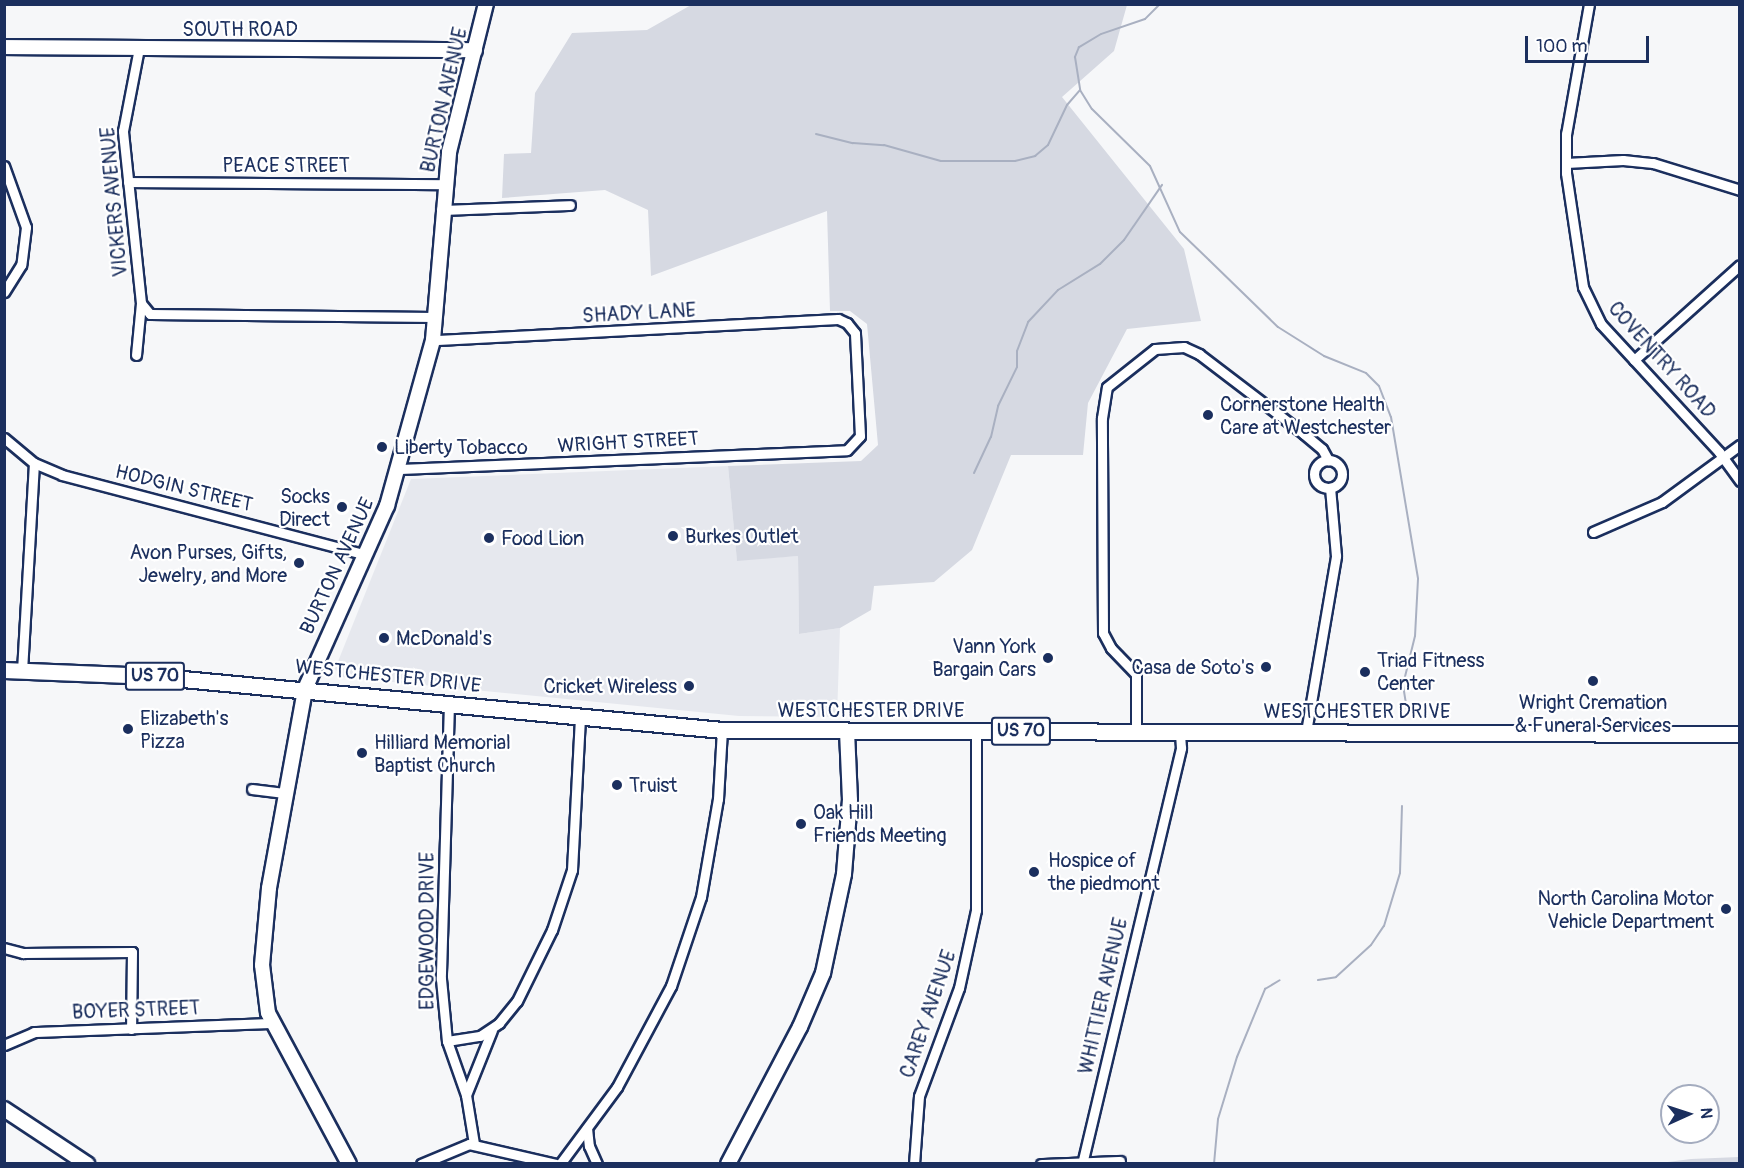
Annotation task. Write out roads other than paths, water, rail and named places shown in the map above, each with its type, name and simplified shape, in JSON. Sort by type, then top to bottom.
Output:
[{"type":"main road","name":"WESTCHESTER DRIVE","points":[[4,670],[151,676],[722,730],[1740,734]]},
{"type":"street","name":"BURTON AVENUE","points":[[349,1164],[272,1023],[262,965],[269,888],[304,689],[400,469],[433,340],[444,184],[486,4]]},
{"type":"street","name":"COVENTRY ROAD","points":[[1589,4],[1569,104],[1566,163],[1583,287],[1601,324],[1723,458],[1740,481]]},
{"type":"street","name":"SOUTH ROAD","points":[[4,47],[475,50]]},
{"type":"street","name":"VICKERS AVENUE","points":[[136,355],[141,303],[123,131],[139,48]]},
{"type":"street","points":[[1566,163],[1623,160],[1653,164],[1740,190]]},
{"type":"street","points":[[4,166],[26,227],[21,265],[4,292]]},
{"type":"street","name":"PEACE STREET","points":[[128,182],[444,184]]},
{"type":"street","points":[[441,210],[570,205]]},
{"type":"street","points":[[1634,360],[1740,265]]},
{"type":"street","points":[[141,303],[150,314],[434,317]]},
{"type":"street","name":"SHADY LANE","points":[[433,340],[838,320],[847,322],[855,333],[860,397],[862,426],[856,444]]},
{"type":"street","points":[[1136,732],[1136,674],[1111,648],[1103,633],[1102,418],[1107,387],[1155,350],[1184,347],[1199,354],[1304,434],[1322,449],[1328,460],[1337,463],[1342,471],[1341,481],[1330,488],[1320,486],[1314,474],[1316,466],[1328,460]]},
{"type":"street","name":"HODGIN STREET","points":[[4,438],[34,463],[62,475],[364,554]]},
{"type":"street","name":"WRIGHT STREET","points":[[400,469],[834,451],[856,444]]},
{"type":"street","points":[[1593,532],[1662,502],[1740,445]]},
{"type":"street","points":[[22,670],[34,463]]},
{"type":"street","points":[[1306,732],[1336,556],[1330,488]]},
{"type":"street","name":"EDGEWOOD DRIVE","points":[[448,703],[441,946],[447,1041],[466,1095],[474,1144]]},
{"type":"street","points":[[466,1095],[492,1030],[517,1001],[564,898],[577,827],[580,717]]},
{"type":"street","points":[[421,1164],[474,1144],[558,1164],[588,1128],[652,1027],[686,946],[701,897],[713,834],[722,730]]},
{"type":"street","points":[[728,1164],[800,1027],[823,973],[844,874],[850,800],[847,731]]},
{"type":"street","name":"CAREY AVENUE","points":[[914,1164],[919,1096],[959,988],[976,910],[976,731]]},
{"type":"street","name":"WHITTIER AVENUE","points":[[1082,1163],[1181,748],[1180,732]]},
{"type":"street","points":[[252,789],[286,793]]},
{"type":"street","points":[[4,948],[23,953],[132,952],[131,1029]]},
{"type":"street","name":"BOYER STREET","points":[[4,1045],[34,1032],[272,1023]]},
{"type":"street","points":[[447,1041],[492,1030]]},
{"type":"street","points":[[4,1109],[87,1164]]},
{"type":"street","points":[[588,1128],[589,1146],[597,1164]]},
{"type":"street","points":[[1041,1164],[1120,1161]]},
{"type":"waterway","points":[[1160,4],[1145,19],[1101,34],[1079,47],[1075,57],[1080,90],[1092,109],[1150,166],[1180,232],[1278,327],[1324,356],[1366,373],[1379,386],[1391,417],[1418,579],[1415,636],[1403,685],[1407,711]]},
{"type":"waterway","points":[[816,134],[853,143],[884,145],[941,161],[1015,161],[1035,156],[1048,145],[1067,105],[1080,90]]},
{"type":"waterway","points":[[974,473],[991,437],[998,406],[1017,367],[1017,351],[1028,322],[1058,290],[1100,264],[1124,240],[1162,185]]},
{"type":"waterway","points":[[1318,980],[1336,977],[1371,945],[1384,926],[1400,873],[1402,806]]},
{"type":"waterway","points":[[1214,1164],[1218,1119],[1237,1057],[1265,989],[1280,980]]},
{"type":"place","name":"Cornerstone Health Care at Westchester","points":[[1208,415]]},
{"type":"place","name":"Liberty Tobacco","points":[[382,447]]},
{"type":"place","name":"Socks Direct","points":[[342,507]]},
{"type":"place","name":"Burkes Outlet","points":[[673,536]]},
{"type":"place","name":"Food Lion","points":[[489,538]]},
{"type":"place","name":"Avon Purses, Gifts, Jewelry, and More","points":[[299,563]]},
{"type":"place","name":"McDonald's","points":[[384,638]]},
{"type":"place","name":"Vann York Bargain Cars","points":[[1048,658]]},
{"type":"place","name":"Casa de Soto's","points":[[1266,667]]},
{"type":"place","name":"Triad Fitness Center","points":[[1365,672]]},
{"type":"place","name":"Wright Cremation & Funeral Services","points":[[1593,681]]},
{"type":"place","name":"Cricket Wireless","points":[[689,686]]},
{"type":"place","name":"Elizabeth's Pizza","points":[[128,729]]},
{"type":"place","name":"Hilliard Memorial Baptist Church","points":[[362,753]]},
{"type":"place","name":"Truist","points":[[617,785]]},
{"type":"place","name":"Oak Hill Friends Meeting","points":[[801,824]]},
{"type":"place","name":"Hospice of the piedmont","points":[[1034,872]]},
{"type":"place","name":"North Carolina Motor Vehicle Department","points":[[1726,909]]}]
